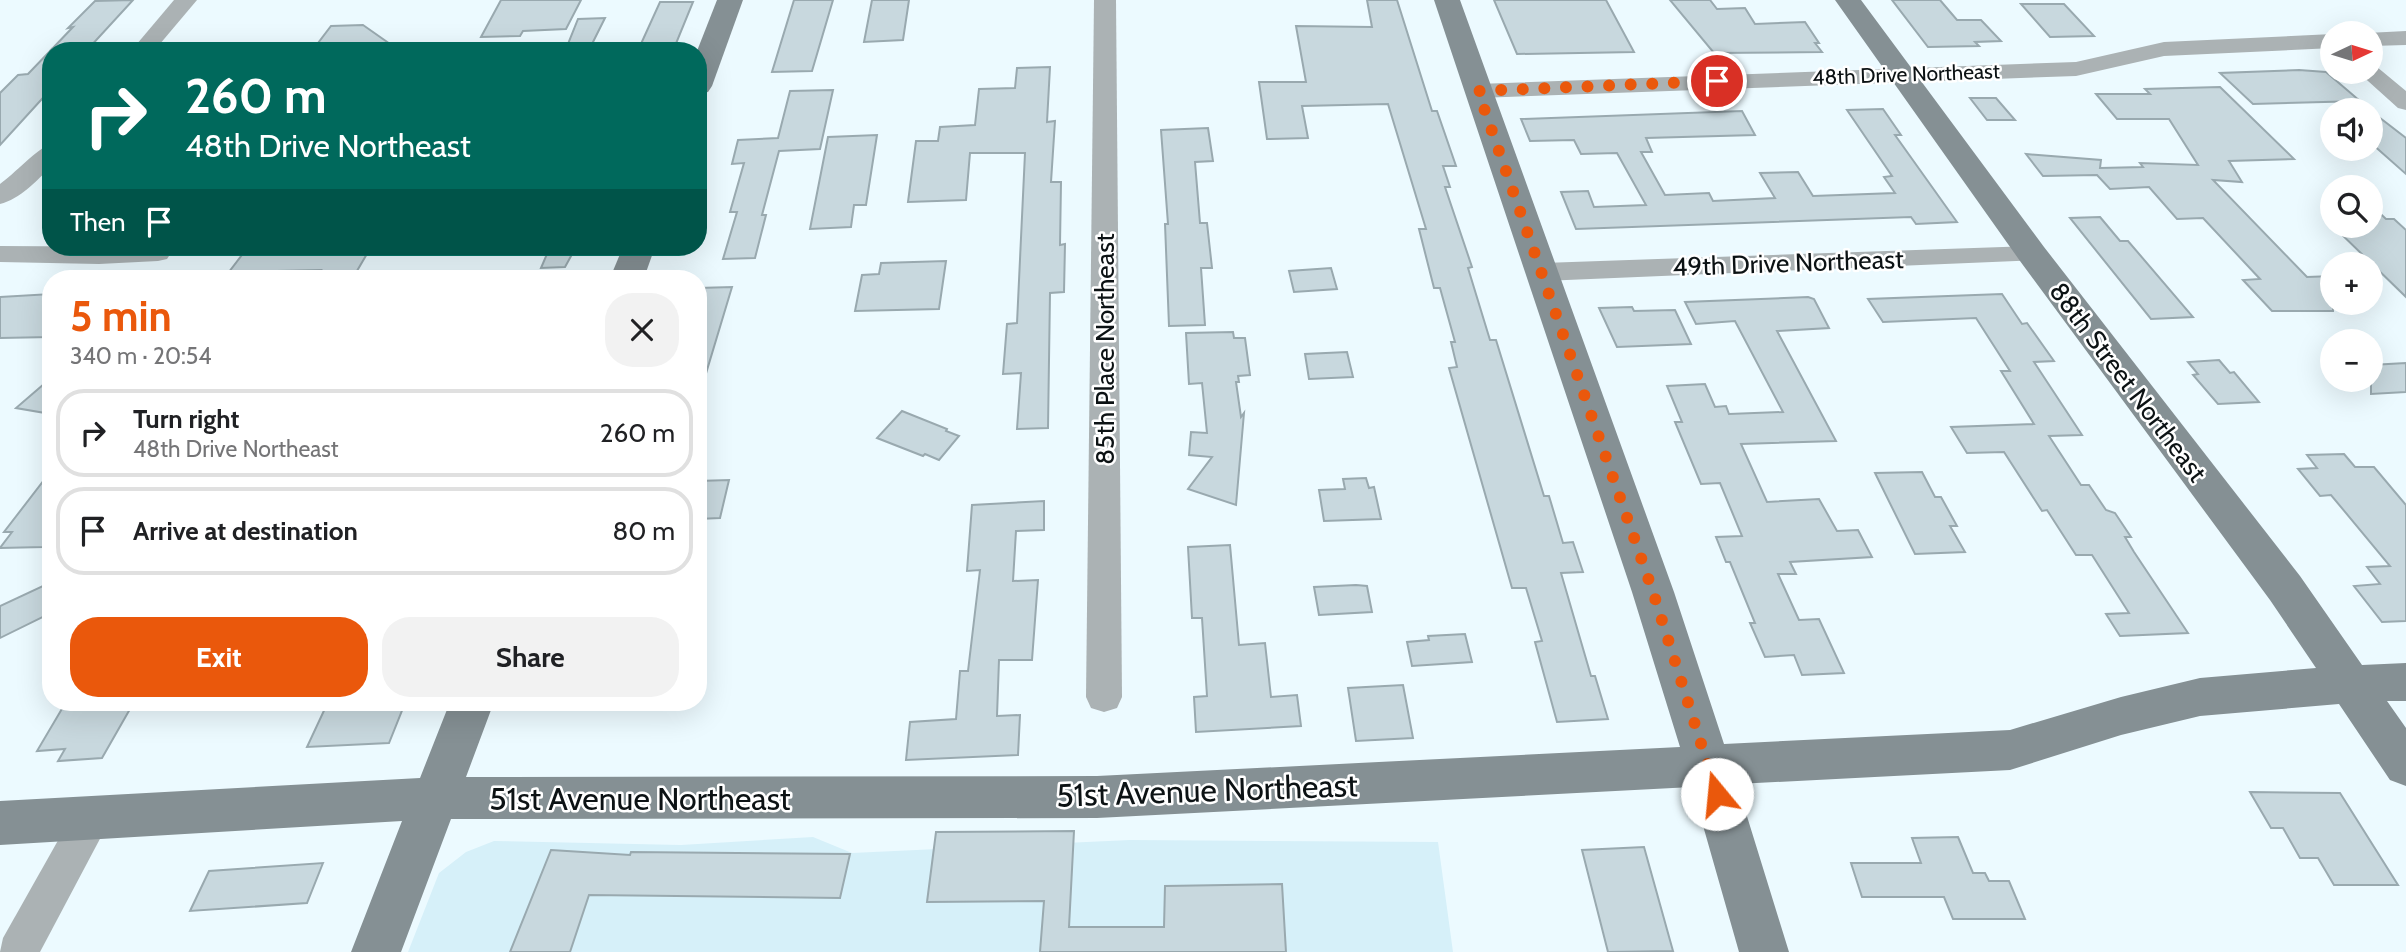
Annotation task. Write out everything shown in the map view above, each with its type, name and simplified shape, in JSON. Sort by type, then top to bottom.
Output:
[{"type":"street","points":[[150,42],[186,0]]},
{"type":"street","points":[[707,62],[730,0]]},
{"type":"street","name":"85th Place Northeast","points":[[1104,698],[1105,0]]},
{"type":"street","points":[[1447,0],[1653,592],[1764,952]]},
{"type":"street","name":"88th Street Northeast","points":[[1848,0],[2032,254],[2285,588],[2406,766]]},
{"type":"street","points":[[2384,39],[2406,38]]},
{"type":"street","name":"48th Drive Northeast","points":[[1478,91],[1902,73],[2076,69],[2164,49],[2320,42]]},
{"type":"street","points":[[2383,84],[2406,103]]},
{"type":"street","points":[[0,196],[30,174],[42,161]]},
{"type":"street","points":[[0,254],[42,255]]},
{"type":"street","name":"49th Drive Northeast","points":[[1543,272],[2032,254]]},
{"type":"street","name":"51st Avenue Northeast","points":[[0,823],[436,798],[1097,797],[2010,750],[2121,716],[2200,697],[2406,682]]},
{"type":"street","points":[[376,952],[468,711]]},
{"type":"street","points":[[18,952],[92,818]]},
{"type":"shaded area","points":[[813,837],[852,853],[1130,840],[1438,842],[1453,952],[408,952],[439,873],[466,852],[494,841],[681,845]]},
{"type":"building","points":[[133,0],[94,42],[59,42],[73,27],[68,28],[95,1]]},
{"type":"building","points":[[501,0],[581,0],[566,29],[523,31],[520,36],[481,37]]},
{"type":"building","points":[[794,0],[833,0],[812,71],[772,72]]},
{"type":"building","points":[[872,0],[909,0],[903,40],[864,42]]},
{"type":"building","points":[[1367,0],[1397,0],[1432,111],[1437,111],[1456,166],[1443,166],[1450,187],[1445,187],[1472,267],[1468,268],[1490,340],[1496,340],[1544,496],[1549,496],[1563,543],[1573,542],[1583,572],[1561,573],[1591,676],[1595,676],[1608,719],[1557,722],[1535,642],[1542,641],[1526,588],[1512,588],[1449,368],[1457,367],[1451,342],[1455,342],[1440,288],[1434,288],[1419,229],[1426,229],[1388,104],[1302,106],[1308,138],[1267,139],[1259,82],[1306,82],[1296,26],[1372,27]]},
{"type":"building","points":[[1494,0],[1606,0],[1634,52],[1517,54]]},
{"type":"building","points":[[1670,0],[1710,0],[1717,9],[1745,8],[1755,24],[1805,22],[1822,52],[1714,53]]},
{"type":"building","points":[[1892,0],[1940,0],[1957,20],[1981,20],[2001,41],[1975,42],[1979,46],[1928,47]]},
{"type":"building","points":[[660,2],[693,2],[677,42],[642,42]]},
{"type":"building","points":[[2021,4],[2064,4],[2094,36],[2050,37]]},
{"type":"building","points":[[605,18],[593,42],[569,42],[578,19]]},
{"type":"building","points":[[363,25],[387,42],[319,42],[331,26]]},
{"type":"building","points":[[42,59],[42,99],[0,145],[0,93],[18,75],[28,74]]},
{"type":"building","points":[[1050,67],[1047,122],[1055,121],[1051,182],[1061,182],[1060,245],[1065,244],[1064,292],[1050,293],[1048,428],[1017,429],[1021,373],[1003,374],[1007,324],[1017,323],[1025,153],[970,153],[966,200],[908,202],[916,141],[938,141],[940,127],[975,125],[979,89],[1015,88],[1017,68]]},
{"type":"building","points":[[2320,72],[2320,84],[2340,84],[2356,98],[2320,98],[2320,102],[2253,104],[2220,73]]},
{"type":"building","points":[[2220,87],[2294,159],[2229,161],[2242,182],[2213,180],[2307,277],[2320,276],[2320,311],[2272,311],[2243,280],[2260,279],[2203,218],[2177,219],[2149,187],[2110,189],[2097,175],[2043,176],[2026,154],[2101,160],[2100,168],[2143,167],[2140,163],[2198,165],[2169,119],[2117,119],[2096,94],[2150,94],[2145,89]]},
{"type":"building","points":[[833,90],[820,149],[779,151],[762,215],[766,215],[755,258],[723,259],[737,212],[730,212],[744,163],[732,164],[738,140],[778,138],[790,91]]},
{"type":"building","points":[[1970,98],[1996,98],[2015,120],[1987,120]]},
{"type":"building","points":[[1883,109],[1901,135],[1895,135],[1957,222],[1916,224],[1911,217],[1576,229],[1561,192],[1588,191],[1594,207],[1646,205],[1617,153],[1581,154],[1574,140],[1530,141],[1521,119],[1742,111],[1755,135],[1646,138],[1652,152],[1641,152],[1665,195],[1709,193],[1713,201],[1775,198],[1760,173],[1798,172],[1813,196],[1895,193],[1884,177],[1892,176],[1847,110]]},
{"type":"building","points":[[2383,120],[2406,138],[2406,174],[2383,154]]},
{"type":"building","points":[[1208,128],[1213,161],[1195,162],[1200,223],[1207,223],[1212,268],[1201,268],[1205,325],[1169,326],[1165,224],[1168,224],[1161,130]]},
{"type":"building","points":[[877,135],[866,205],[854,205],[851,227],[810,229],[828,137]]},
{"type":"building","points":[[2383,216],[2394,219],[2406,230],[2406,297],[2383,275],[2383,252],[2360,252],[2345,238],[2383,238]]},
{"type":"building","points":[[2100,217],[2120,241],[2128,241],[2193,317],[2151,319],[2070,218]]},
{"type":"building","points":[[241,256],[366,256],[358,270],[231,270]]},
{"type":"building","points":[[546,256],[571,256],[565,267],[541,268]]},
{"type":"building","points":[[946,261],[939,309],[855,311],[862,275],[879,274],[881,263]]},
{"type":"building","points":[[1331,268],[1337,289],[1294,292],[1289,271]]},
{"type":"building","points":[[732,287],[707,370],[707,288]]},
{"type":"building","points":[[2002,294],[2022,324],[2027,323],[2054,361],[2034,362],[2082,435],[2049,436],[2081,485],[2089,485],[2106,510],[2115,513],[2131,537],[2125,537],[2134,552],[2188,633],[2120,636],[2106,614],[2129,613],[2092,555],[2076,555],[2047,510],[2042,511],[2004,452],[1967,453],[1951,427],[2034,424],[2001,371],[2010,371],[1976,318],[1883,322],[1868,299]]},
{"type":"building","points":[[42,295],[42,337],[0,338],[0,297]]},
{"type":"building","points":[[1808,297],[1814,299],[1829,328],[1777,331],[1836,441],[1741,444],[1767,502],[1819,499],[1837,531],[1858,530],[1872,557],[1790,562],[1796,574],[1778,574],[1799,620],[1819,619],[1844,673],[1802,675],[1794,655],[1765,657],[1750,623],[1755,623],[1730,562],[1726,562],[1716,537],[1742,536],[1720,483],[1701,484],[1675,422],[1682,422],[1667,386],[1705,384],[1715,407],[1726,406],[1729,414],[1783,412],[1735,321],[1696,324],[1685,302]]},
{"type":"building","points":[[1632,307],[1634,311],[1675,310],[1691,344],[1617,347],[1599,308]]},
{"type":"building","points":[[1233,332],[1234,338],[1245,338],[1250,375],[1238,376],[1239,382],[1236,382],[1241,417],[1244,413],[1236,505],[1188,489],[1212,457],[1189,455],[1191,432],[1207,433],[1202,383],[1189,384],[1186,333]]},
{"type":"building","points":[[1347,352],[1353,377],[1309,379],[1305,354]]},
{"type":"building","points":[[2219,360],[2230,373],[2234,372],[2259,402],[2218,404],[2193,375],[2198,374],[2188,362]]},
{"type":"building","points":[[2406,363],[2406,392],[2371,394],[2383,392],[2383,364]]},
{"type":"building","points":[[42,386],[42,412],[16,408]]},
{"type":"building","points":[[902,411],[959,436],[939,460],[877,438]]},
{"type":"building","points":[[2344,454],[2355,467],[2374,467],[2406,505],[2406,621],[2382,622],[2354,586],[2380,584],[2367,567],[2390,566],[2331,495],[2320,496],[2298,469],[2317,468],[2307,455]]},
{"type":"building","points":[[1922,472],[1935,497],[1941,497],[1957,526],[1950,526],[1965,552],[1915,554],[1875,473]]},
{"type":"building","points":[[1366,478],[1369,488],[1374,487],[1381,519],[1324,521],[1319,490],[1345,489],[1343,479]]},
{"type":"building","points":[[729,480],[720,518],[707,519],[707,481]]},
{"type":"building","points":[[42,483],[42,547],[0,548],[12,532],[4,532]]},
{"type":"building","points":[[1044,501],[1044,530],[1016,531],[1013,581],[1038,580],[1032,660],[999,660],[997,716],[1020,715],[1018,755],[906,760],[910,722],[956,719],[960,671],[968,671],[980,570],[967,571],[972,505]]},
{"type":"building","points":[[1230,545],[1239,645],[1265,643],[1271,697],[1297,695],[1301,726],[1196,732],[1194,697],[1207,696],[1202,618],[1192,618],[1188,547]]},
{"type":"building","points":[[42,586],[42,617],[0,638],[0,606]]},
{"type":"building","points":[[1367,586],[1372,612],[1319,615],[1314,587]]},
{"type":"building","points":[[1465,634],[1472,662],[1412,666],[1407,642],[1429,640],[1428,636]]},
{"type":"building","points":[[1403,685],[1413,738],[1356,741],[1348,688]]},
{"type":"building","points":[[61,711],[129,711],[102,758],[58,761],[65,749],[37,751]]},
{"type":"building","points":[[324,711],[402,711],[389,743],[307,747]]},
{"type":"building","points":[[2250,792],[2340,793],[2398,885],[2334,885],[2318,858],[2300,858],[2283,828],[2271,828]]},
{"type":"building","points":[[1074,831],[1069,927],[1164,927],[1165,886],[1282,884],[1286,952],[1040,952],[1044,901],[927,902],[936,832]]},
{"type":"building","points":[[1958,837],[1973,873],[1985,873],[1989,881],[2009,881],[2025,919],[1953,919],[1944,897],[1862,897],[1851,863],[1921,863],[1912,838]]},
{"type":"building","points":[[1644,847],[1673,951],[1608,952],[1582,850]]},
{"type":"building","points":[[551,850],[630,855],[631,852],[850,854],[840,898],[589,895],[570,952],[510,952]]},
{"type":"building","points":[[323,863],[307,903],[190,911],[209,871]]},
{"type":"route","points":[[1717,81],[1478,91],[1653,592],[1717,794]]}]
